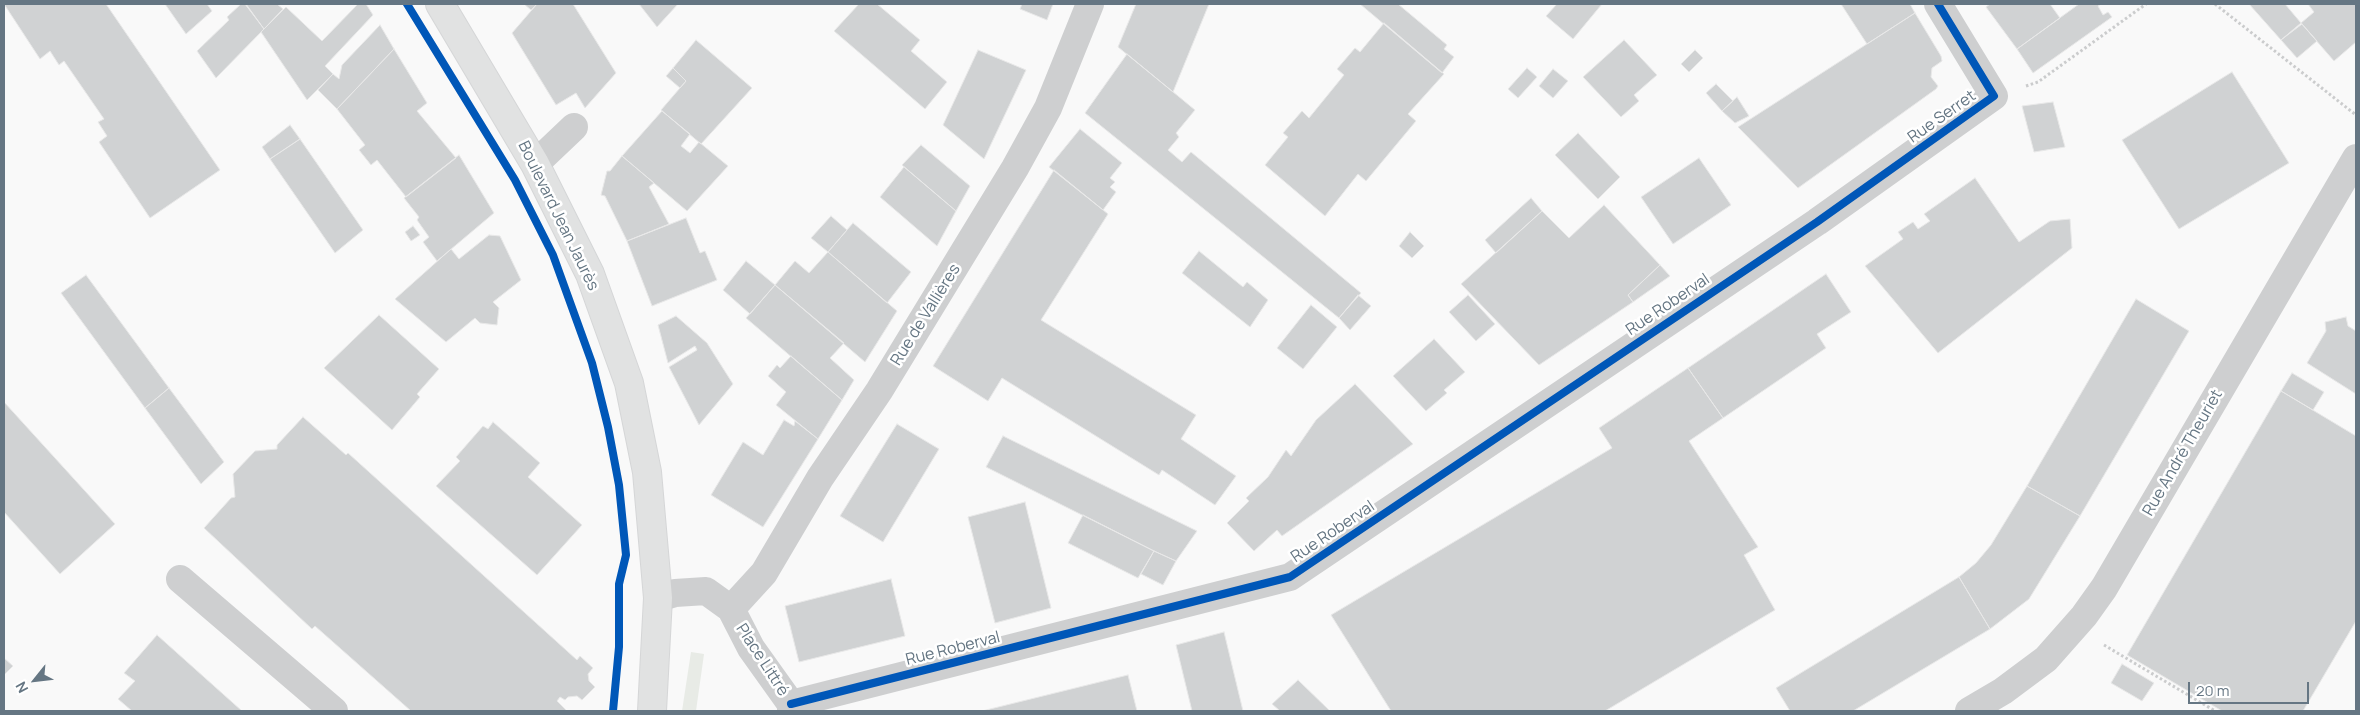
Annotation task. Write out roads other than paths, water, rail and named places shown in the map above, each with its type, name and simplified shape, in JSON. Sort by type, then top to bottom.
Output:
[{"type":"main road","name":"Boulevard Jean Jaurès","points":[[440,4],[535,164],[590,274],[629,383],[647,472],[658,598],[652,711]]},
{"type":"street","name":"Rue de Vallières","points":[[731,609],[764,573],[820,478],[879,391],[1015,168],[1048,108],[1090,4]]},
{"type":"street","name":"Rue Serret","points":[[1817,222],[1994,96],[1938,4]]},
{"type":"street","points":[[535,164],[574,127]]},
{"type":"street","name":"Rue André Theuriet","points":[[1969,711],[2003,691],[2046,659],[2074,628],[2104,588],[2356,158]]},
{"type":"street","name":"Rue Roberval","points":[[791,708],[1290,577],[1817,222]]},
{"type":"street","points":[[180,580],[334,711]]},
{"type":"street","points":[[658,598],[706,591],[731,609]]},
{"type":"street","name":"Place Littré","points":[[731,609],[751,648],[791,708]]}]
